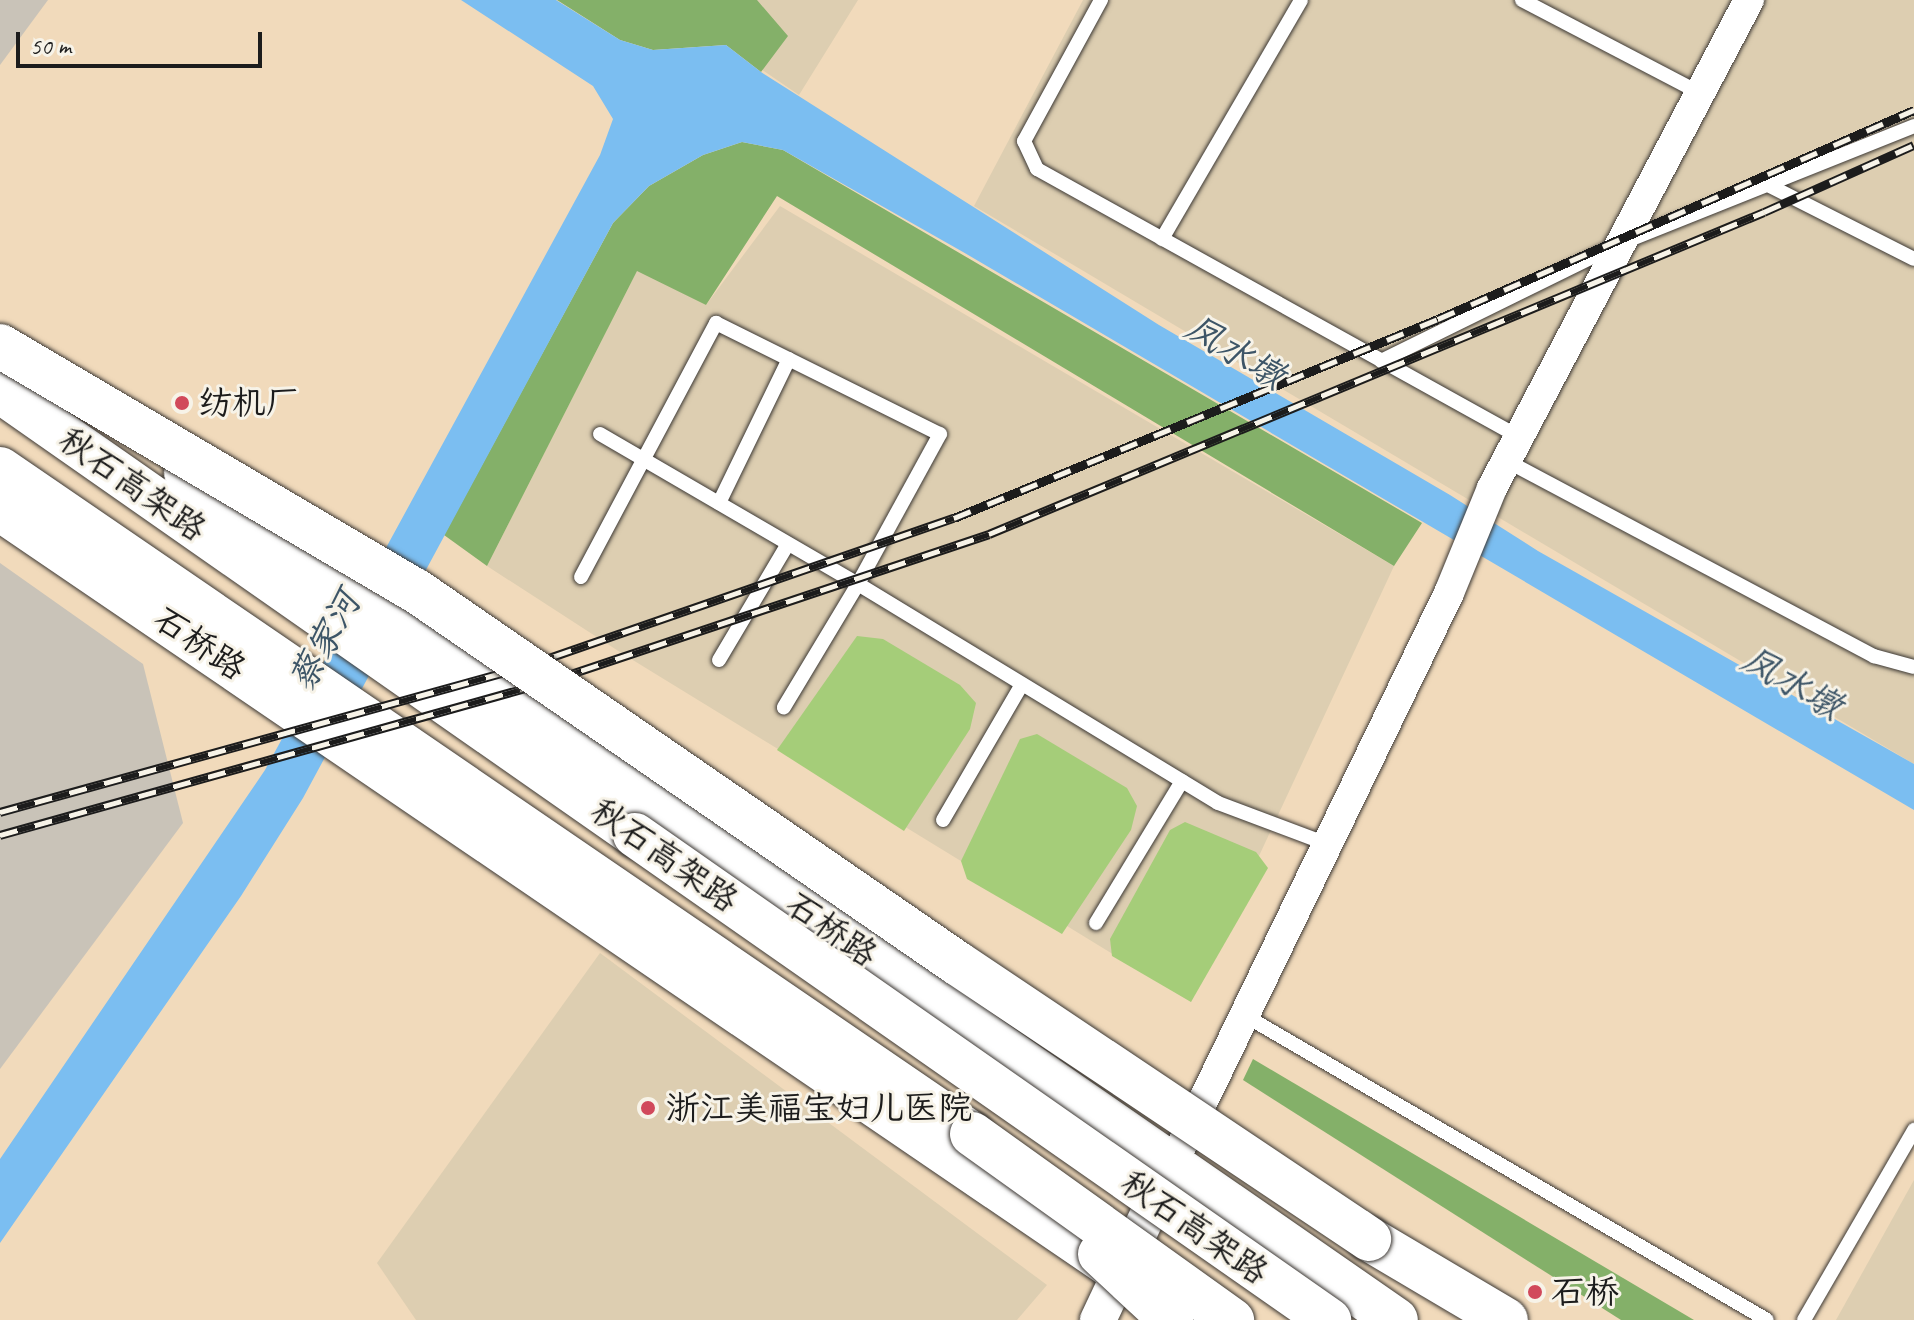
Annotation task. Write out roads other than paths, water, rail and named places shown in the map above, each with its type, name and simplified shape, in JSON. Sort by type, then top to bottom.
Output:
[{"type":"main road","name":"石桥路","points":[[0,336],[343,590],[1396,1320]]},
{"type":"main road","points":[[0,346],[415,590],[957,963],[1369,1239],[1478,1320]]},
{"type":"main road","name":"秋石高架路","points":[[0,391],[1329,1320]]},
{"type":"main road","name":"秋石高架路","points":[[0,469],[972,1134],[1232,1320]]},
{"type":"main road","name":"石桥路","points":[[0,509],[374,760],[1190,1320]]},
{"type":"main road","points":[[972,1134],[1171,1320]]},
{"type":"main road","points":[[1369,1239],[1506,1320]]},
{"type":"street","points":[[1098,1320],[1449,593],[1492,488],[1749,0]]},
{"type":"lane","points":[[1101,0],[1024,141],[1037,169],[1381,361],[1513,449],[1874,656],[1914,667]]},
{"type":"lane","points":[[1162,239],[1301,0]]},
{"type":"lane","points":[[1522,0],[1700,93]]},
{"type":"lane","points":[[1381,361],[1619,244],[1914,126]]},
{"type":"lane","points":[[1770,186],[1914,259]]},
{"type":"lane","points":[[581,577],[716,323],[940,434],[858,584],[784,707]]},
{"type":"lane","points":[[719,503],[789,359]]},
{"type":"lane","points":[[600,434],[858,584],[1218,803],[1327,844]]},
{"type":"lane","points":[[719,660],[788,544]]},
{"type":"lane","points":[[943,820],[1022,684]]},
{"type":"lane","points":[[1096,923],[1182,781]]},
{"type":"lane","points":[[1244,1015],[1767,1320]]},
{"type":"lane","points":[[1804,1320],[1914,1130]]},
{"type":"water","points":[[461,0],[556,0],[620,40],[653,50],[726,45],[761,72],[1159,325],[1450,495],[1538,551],[1914,764],[1914,810],[963,252],[783,150],[742,142],[703,155],[649,186],[613,223],[303,798],[241,896],[0,1243],[0,1159],[265,770],[600,155],[613,119],[593,86]]},
{"type":"railway","points":[[0,812],[520,668],[954,518],[1438,319],[1914,110]]},
{"type":"railway","points":[[0,835],[547,682],[989,534],[1764,212],[1914,145]]},
{"type":"place","name":"纺机厂","points":[[182,403]]},
{"type":"place","name":"浙江美福宝妇儿医院","points":[[648,1108]]},
{"type":"place","name":"石桥","points":[[1535,1292]]},
{"type":"water label","name":"凤水墩","points":[[1235,352]]},
{"type":"water label","name":"蔡家河","points":[[325,641]]},
{"type":"water label","name":"凤水墩","points":[[1792,683]]}]
